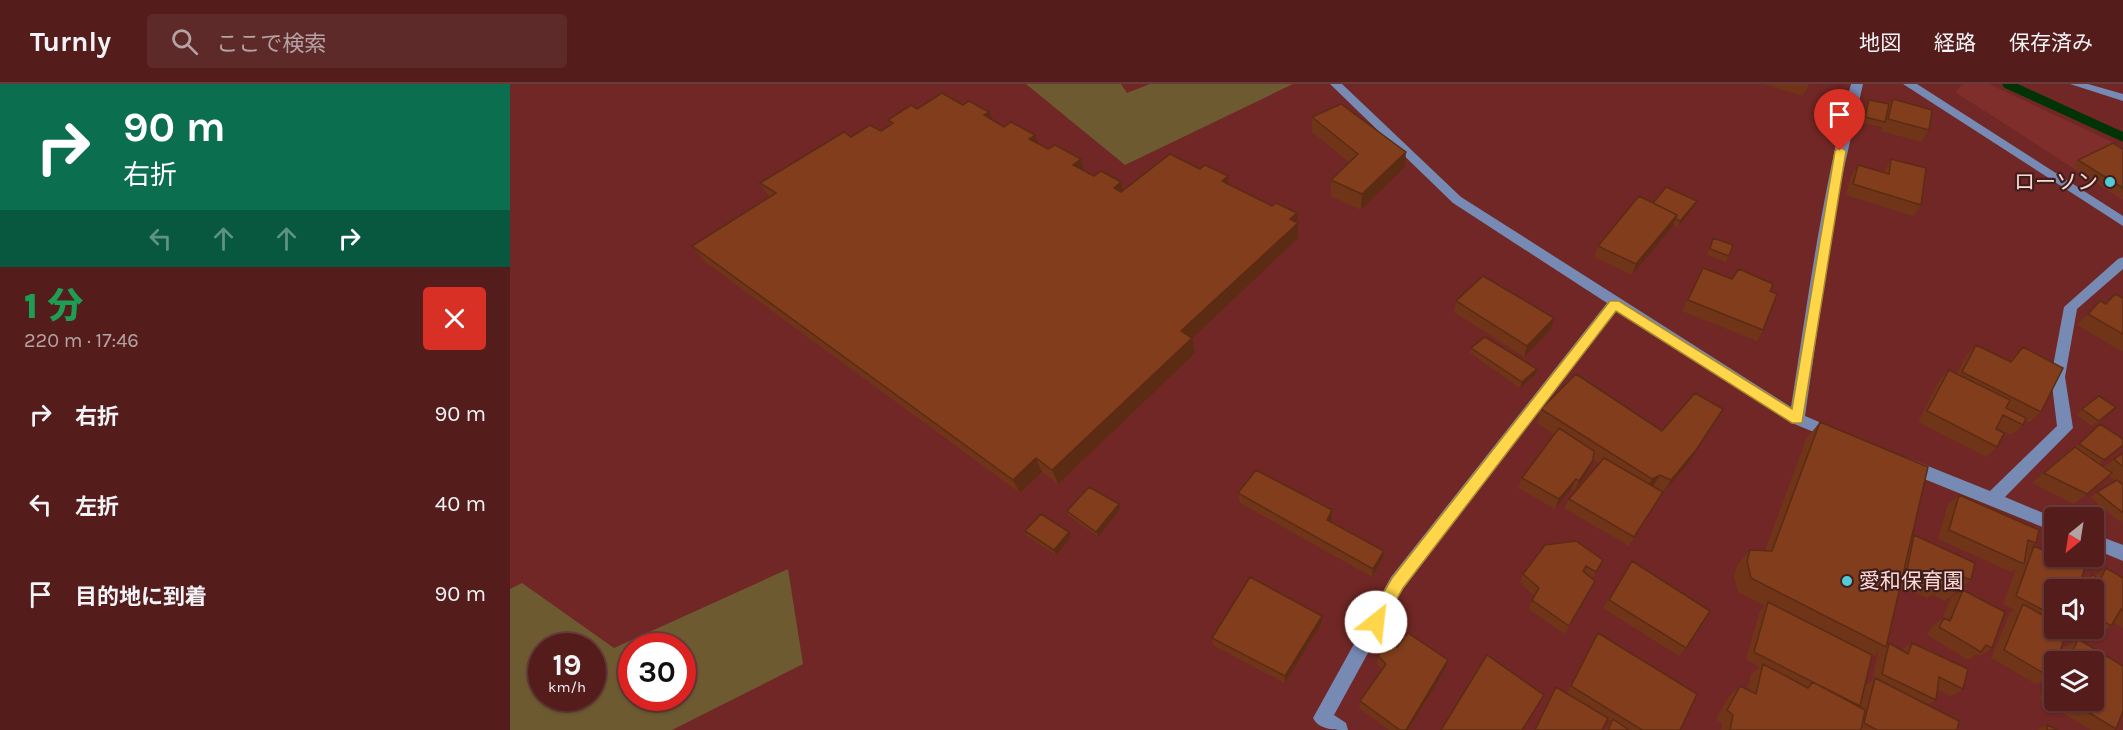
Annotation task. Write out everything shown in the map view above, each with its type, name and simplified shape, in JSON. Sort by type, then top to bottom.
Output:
[{"type":"street","points":[[1336,84],[1457,201],[1614,304],[1797,419],[1852,441]]},
{"type":"street","points":[[1797,419],[1833,188],[1848,113],[1857,84]]},
{"type":"street","points":[[1909,84],[2123,222]]},
{"type":"street","points":[[2076,84],[2123,98]]},
{"type":"street","points":[[1993,499],[2065,428],[2058,377],[2071,307],[2123,262]]},
{"type":"street","points":[[1339,730],[1322,718],[1397,583],[1614,304]]},
{"type":"street","points":[[1895,459],[2044,520]]},
{"type":"street","points":[[2104,545],[2123,553]]},
{"type":"shaded area","points":[[1026,84],[1121,84],[1127,93],[1150,84],[1293,84],[1125,165]]},
{"type":"shaded area","points":[[1963,84],[1989,84],[2123,147],[2123,200],[1955,92]]},
{"type":"shaded area","points":[[788,569],[803,664],[672,730],[510,730],[510,589],[522,583],[593,633],[528,633],[528,711],[606,711],[606,642],[614,648],[618,646],[618,711],[696,711],[696,633],[647,633]]},
{"type":"building","points":[[942,93],[963,105],[969,101],[989,112],[984,115],[1004,127],[1011,122],[1035,135],[1029,139],[1048,149],[1055,145],[1081,159],[1073,165],[1094,176],[1101,171],[1121,182],[1114,188],[1121,192],[1170,154],[1200,169],[1205,165],[1228,176],[1222,181],[1272,206],[1276,203],[1297,213],[1290,219],[1298,223],[1181,331],[1192,338],[1052,470],[1036,458],[1013,480],[692,246],[776,193],[760,183],[844,132],[851,137],[870,125],[881,131],[893,123],[888,120],[911,105],[917,109]]},
{"type":"building","points":[[1893,99],[1932,110],[1929,130],[1888,119]]},
{"type":"building","points":[[1869,100],[1889,104],[1885,122],[1865,117]]},
{"type":"building","points":[[1341,104],[1406,152],[1362,194],[1331,180],[1358,154],[1312,117]]},
{"type":"building","name":"ローソン","points":[[2113,143],[2123,149],[2123,188],[2078,160]]},
{"type":"building","points":[[1891,159],[1926,168],[1921,205],[1853,184],[1858,165],[1889,174]]},
{"type":"building","points":[[1666,187],[1697,201],[1680,221],[1676,219],[1677,215],[1653,203]]},
{"type":"building","points":[[1639,196],[1677,215],[1636,264],[1598,246]]},
{"type":"building","points":[[1713,238],[1733,245],[1729,256],[1710,249]]},
{"type":"building","points":[[1703,268],[1732,279],[1739,269],[1773,284],[1770,291],[1777,294],[1763,330],[1688,300]]},
{"type":"building","points":[[1483,276],[1554,318],[1527,346],[1456,301]]},
{"type":"building","points":[[2115,294],[2123,298],[2123,334],[2088,314],[2100,301],[2106,304]]},
{"type":"building","points":[[1485,337],[1537,369],[1522,382],[1471,348]]},
{"type":"building","points":[[1976,345],[2011,362],[2023,347],[2063,368],[2041,412],[1962,372]]},
{"type":"building","points":[[1949,370],[2010,400],[2006,408],[2026,418],[2023,425],[2003,415],[1996,429],[2004,433],[1997,447],[1927,411]]},
{"type":"building","points":[[1576,374],[1662,431],[1695,393],[1723,409],[1696,450],[1671,480],[1660,475],[1652,479],[1541,409]]},
{"type":"building","points":[[2099,396],[2116,407],[2099,421],[2082,409]]},
{"type":"building","points":[[1820,422],[1928,467],[1886,647],[1751,578],[1747,561],[1750,550],[1772,551]]},
{"type":"building","points":[[2100,424],[2123,439],[2123,445],[2104,460],[2079,444]]},
{"type":"building","points":[[1559,428],[1594,451],[1593,460],[1579,481],[1576,479],[1559,499],[1522,478]]},
{"type":"building","points":[[2075,447],[2112,473],[2087,494],[2044,473]]},
{"type":"building","points":[[2123,453],[2123,467],[2114,459]]},
{"type":"building","points":[[1604,458],[1663,492],[1634,537],[1569,499]]},
{"type":"building","points":[[1256,470],[1332,510],[1327,520],[1384,551],[1373,569],[1238,493]]},
{"type":"building","points":[[2117,480],[2123,485],[2123,513],[2097,492]]},
{"type":"building","points":[[1089,487],[1119,504],[1096,532],[1067,511]]},
{"type":"building","points":[[1959,495],[2039,530],[2036,543],[2028,540],[2024,564],[1949,530]]},
{"type":"building","points":[[1041,514],[1069,532],[1054,550],[1025,531]]},
{"type":"building","points":[[1914,535],[1975,563],[1971,580],[1961,576],[1957,592],[1941,585],[1938,590],[1906,575]]},
{"type":"building","points":[[1576,541],[1603,560],[1596,572],[1586,566],[1583,571],[1595,581],[1569,626],[1532,600],[1539,588],[1523,574],[1545,545]]},
{"type":"building","points":[[2034,546],[2044,550],[2044,567],[2085,567],[2081,579],[2044,579],[2044,610],[2016,596]]},
{"type":"building","points":[[1632,561],[1710,611],[1686,648],[1609,600]]},
{"type":"building","points":[[2106,568],[2123,578],[2123,611],[2121,609],[2111,626],[2104,621],[2104,579],[2100,579]]},
{"type":"building","points":[[1250,577],[1322,616],[1285,676],[1212,638]]},
{"type":"building","points":[[1963,590],[2005,612],[1992,648],[1986,645],[1981,652],[1939,627],[1944,618],[1950,621]]},
{"type":"building","points":[[1768,602],[1872,655],[1860,706],[1754,652]]},
{"type":"building","points":[[2023,604],[2044,616],[2044,639],[2064,639],[2060,651],[2044,651],[2044,673],[2004,650]]},
{"type":"building","points":[[1408,633],[1448,660],[1406,730],[1400,730],[1360,701],[1386,664],[1378,656],[1388,641],[1397,647]]},
{"type":"building","points":[[1598,633],[1697,694],[1680,730],[1642,730],[1571,686]]},
{"type":"building","points":[[2078,639],[2098,651],[2073,651]]},
{"type":"building","points":[[1889,643],[1908,654],[1912,643],[1968,669],[1963,689],[1939,677],[1936,700],[1882,674]]},
{"type":"building","points":[[1487,655],[1544,695],[1522,730],[1441,730]]},
{"type":"building","points":[[2104,655],[2123,666],[2123,711],[2116,729],[2086,711],[2104,711]]},
{"type":"building","points":[[1763,664],[1808,688],[1813,682],[1865,710],[1861,730],[1730,730],[1733,715],[1727,710],[1740,686],[1756,694]]},
{"type":"building","points":[[1875,678],[1959,721],[1957,730],[1877,730],[1864,723]]},
{"type":"building","points":[[1556,687],[1608,718],[1602,730],[1535,730]]},
{"type":"building","points":[[1613,719],[1629,730],[1608,730]]},
{"type":"building","points":[[2047,725],[2058,730],[2047,730]]},
{"type":"waterway","points":[[2007,84],[2123,137]]},
{"type":"place","name":"ローソン","points":[[2110,182]]},
{"type":"place","name":"愛和保育園","points":[[1847,581]]},
{"type":"route","points":[[1376,622],[1397,583],[1614,304],[1797,419],[1840,151]]}]
